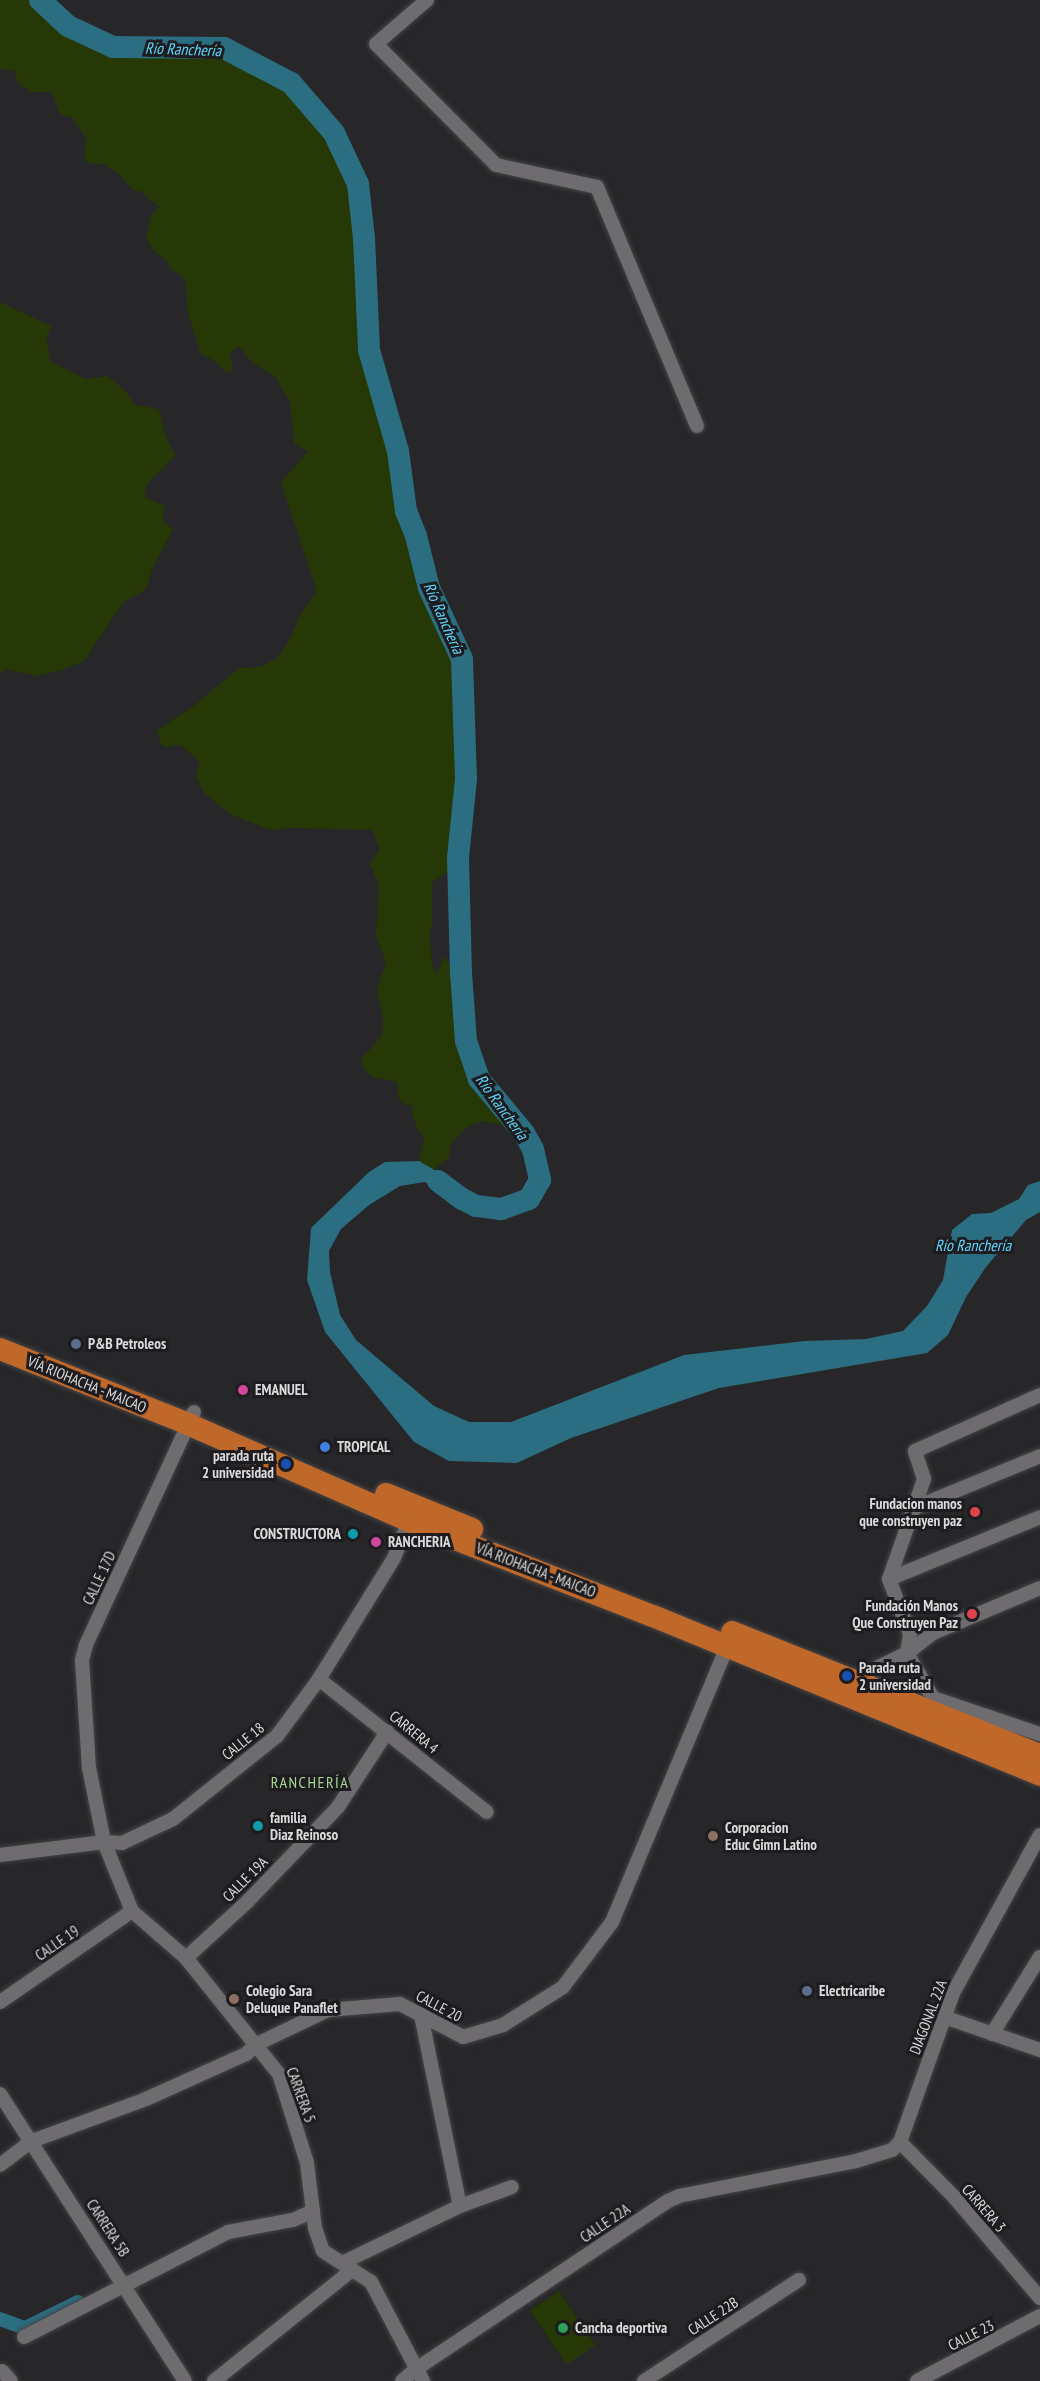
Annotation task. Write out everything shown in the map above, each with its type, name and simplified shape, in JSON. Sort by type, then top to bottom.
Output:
[{"type":"highway","name":"VÍA RIOHACHA - MAICAO","points":[[0,1332],[191,1418],[409,1521],[656,1609]]},
{"type":"highway","name":"VÍA RIOHACHA - MAICAO","points":[[0,1349],[191,1418],[413,1505],[731,1640],[1038,1758]]},
{"type":"street","points":[[427,0],[376,45],[496,165],[597,187],[697,426]]},
{"type":"street","points":[[1038,1758],[933,1698],[907,1653],[910,1634],[889,1579],[924,1479],[915,1451],[1040,1395]]},
{"type":"street","name":"CALLE 17D","points":[[89,1768],[82,1660],[86,1645],[191,1418]]},
{"type":"street","points":[[914,1508],[1040,1456]]},
{"type":"street","points":[[889,1579],[1040,1517]]},
{"type":"street","name":"CALLE 18","points":[[0,1855],[104,1842],[122,1843],[173,1819],[277,1736],[319,1679],[393,1558],[409,1521]]},
{"type":"street","points":[[850,1687],[907,1653],[933,1633],[1040,1588]]},
{"type":"street","name":"CALLE 20","points":[[0,2165],[32,2141],[146,2099],[246,2054],[257,2044],[328,2010],[400,2004],[463,2037],[503,2025],[563,1987],[612,1922],[731,1640]]},
{"type":"street","name":"CARRERA 4","points":[[319,1679],[487,1812]]},
{"type":"street","name":"CALLE 19A","points":[[186,1958],[247,1902],[338,1807],[387,1732]]},
{"type":"street","name":"CARRERA 5","points":[[89,1768],[104,1842],[132,1911],[186,1958],[279,2074],[307,2163],[315,2228],[323,2251],[371,2282],[419,2375]]},
{"type":"street","name":"DIAGONAL 22A","points":[[900,2142],[953,1993],[1040,1835]]},
{"type":"street","name":"CALLE 19","points":[[0,2002],[132,1911]]},
{"type":"street","points":[[992,2034],[1040,1957]]},
{"type":"street","points":[[421,2015],[460,2206]]},
{"type":"street","points":[[944,2017],[1040,2049]]},
{"type":"street","name":"CARRERA 5B","points":[[0,2094],[185,2381]]},
{"type":"street","name":"CALLE 22A","points":[[402,2381],[419,2375],[668,2201],[679,2196],[881,2155],[900,2142]]},
{"type":"street","name":"CARRERA 3","points":[[900,2142],[954,2197],[1040,2298]]},
{"type":"street","points":[[214,2381],[347,2267],[460,2206],[512,2187]]},
{"type":"street","points":[[24,2337],[228,2232],[293,2220],[313,2211]]},
{"type":"street","name":"CALLE 22B","points":[[644,2381],[799,2280]]},
{"type":"street","name":"CALLE 23","points":[[917,2381],[1040,2316]]},
{"type":"green space","points":[[0,0],[40,0],[68,26],[113,47],[224,48],[291,83],[334,133],[358,184],[364,238],[370,350],[398,451],[406,511],[415,534],[428,583],[462,659],[466,779],[458,858],[449,871],[432,882],[432,924],[429,936],[433,968],[437,974],[445,956],[455,974],[458,997],[455,1005],[457,1047],[463,1062],[470,1070],[475,1069],[481,1081],[516,1124],[511,1128],[485,1121],[473,1124],[460,1133],[451,1145],[449,1157],[434,1170],[419,1161],[424,1138],[412,1113],[413,1106],[403,1104],[398,1097],[397,1082],[373,1077],[364,1069],[361,1059],[382,1036],[383,1019],[377,990],[386,962],[376,936],[379,885],[370,864],[380,850],[372,830],[294,828],[270,830],[230,814],[204,793],[196,776],[200,762],[181,745],[163,747],[156,731],[196,704],[239,668],[259,667],[277,658],[289,641],[300,615],[317,592],[281,482],[308,452],[294,443],[290,402],[275,376],[254,364],[238,346],[230,354],[233,364],[230,372],[224,371],[216,362],[200,353],[188,312],[186,283],[181,275],[170,269],[167,261],[153,250],[146,237],[151,216],[159,207],[140,191],[133,190],[118,173],[103,164],[92,164],[84,160],[86,138],[73,118],[59,114],[52,92],[31,92],[19,84],[14,71],[0,69]]},
{"type":"green space","points":[[0,302],[51,326],[46,341],[51,362],[86,379],[108,376],[125,391],[136,405],[159,409],[165,434],[175,456],[148,483],[144,497],[165,506],[162,520],[173,529],[153,568],[146,589],[123,603],[84,661],[62,670],[37,676],[5,669],[0,675]]},
{"type":"green space","name":"Cancha deportiva","points":[[559,2291],[595,2345],[566,2364],[530,2311]]},
{"type":"water","name":"Río Ranchería","points":[[419,1161],[448,1178],[462,1199],[442,1192],[425,1182],[400,1186],[369,1205],[341,1229],[329,1251],[330,1272],[340,1315],[356,1340],[434,1406],[469,1422],[511,1422],[684,1355],[804,1341],[866,1339],[903,1331],[927,1306],[943,1280],[952,1230],[972,1214],[991,1213],[1019,1199],[1028,1185],[1040,1181],[1040,1212],[1026,1220],[986,1267],[966,1297],[948,1335],[927,1353],[719,1388],[571,1438],[517,1463],[449,1461],[414,1442],[325,1332],[307,1280],[311,1228],[369,1172],[385,1162]]},
{"type":"waterway","name":"Río Ranchería","points":[[40,0],[68,26],[113,47],[224,48],[291,83],[334,133],[358,184],[364,238],[369,350],[398,451],[406,511],[416,536],[429,588],[462,659],[466,779],[458,858],[461,973],[466,1041],[479,1079],[524,1133],[533,1149],[540,1180],[529,1199],[501,1209],[476,1206],[462,1199],[438,1181]]},
{"type":"waterway","points":[[0,2319],[25,2328],[78,2302]]},
{"type":"place","name":"P&B Petroleos","points":[[76,1344]]},
{"type":"place","name":"EMANUEL","points":[[243,1390]]},
{"type":"place","name":"TROPICAL","points":[[325,1447]]},
{"type":"place","name":"parada ruta 2 universidad","points":[[286,1464]]},
{"type":"place","name":"Fundacion manos que construyen paz","points":[[975,1512]]},
{"type":"place","name":"CONSTRUCTORA","points":[[353,1534]]},
{"type":"place","name":"RANCHERIA","points":[[376,1542]]},
{"type":"place","name":"Fundación Manos Que Construyen Paz","points":[[972,1614]]},
{"type":"place","name":"Parada ruta 2 universidad","points":[[847,1676]]},
{"type":"place","name":"familia Diaz Reinoso","points":[[258,1826]]},
{"type":"place","name":"Corporacion Educ Gimn Latino","points":[[713,1836]]},
{"type":"place","name":"Electricaribe","points":[[807,1991]]},
{"type":"place","name":"Colegio Sara Deluque Panaflet","points":[[234,1999]]},
{"type":"place","name":"Cancha deportiva","points":[[563,2328]]},
{"type":"district","name":"RANCHERÍA","points":[[310,1782]]}]
